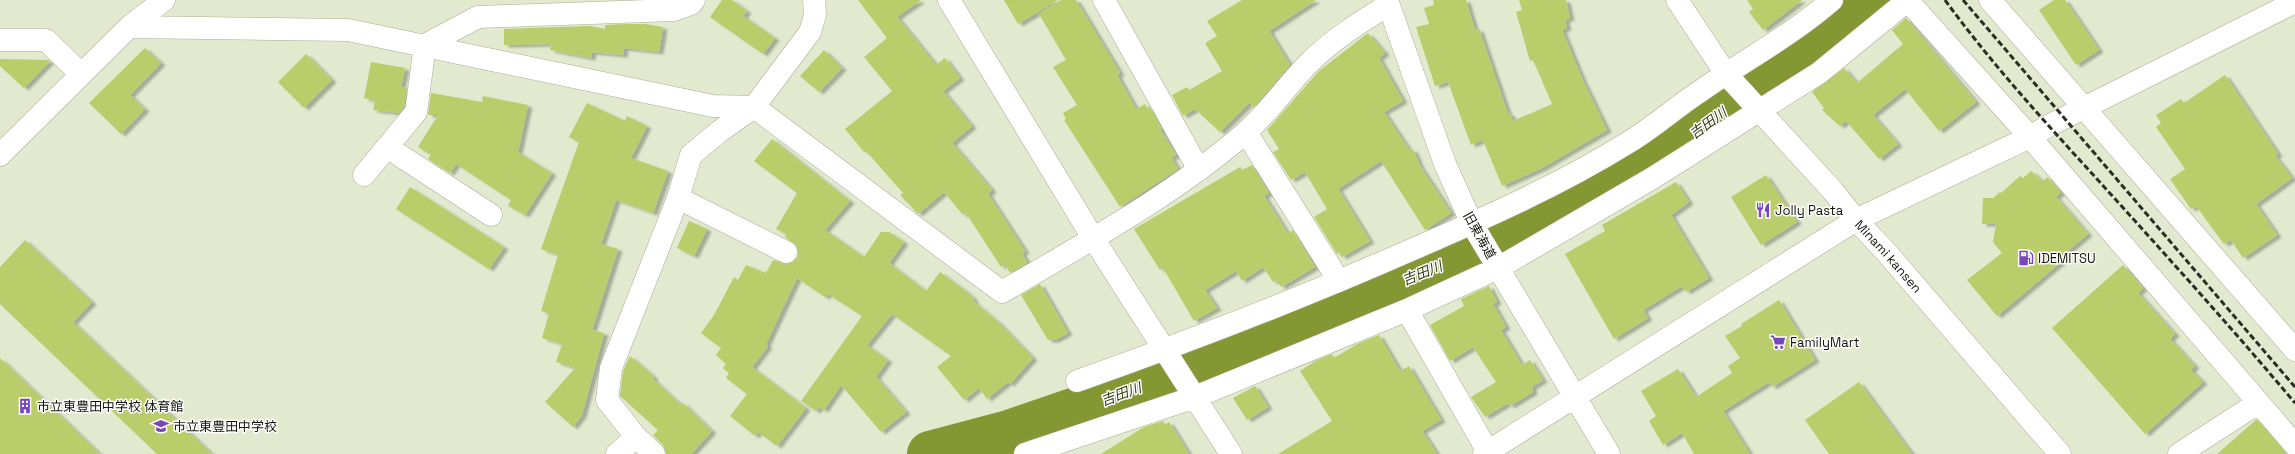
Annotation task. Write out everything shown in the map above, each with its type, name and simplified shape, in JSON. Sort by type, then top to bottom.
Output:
[{"type":"street","points":[[0,155],[129,27],[164,0]]},
{"type":"street","points":[[425,45],[478,16],[674,10],[691,4],[694,0]]},
{"type":"street","points":[[654,454],[636,437],[607,400],[611,368],[678,198],[691,155],[720,131],[754,108],[810,32],[815,15],[814,0]]},
{"type":"street","points":[[949,0],[1093,238],[1231,454]]},
{"type":"street","points":[[1104,0],[1199,170]]},
{"type":"street","name":"Minami kansen","points":[[1677,0],[1726,74],[1833,191],[1856,220],[1887,253],[2060,454]]},
{"type":"street","points":[[1077,381],[1165,350],[1339,281],[1472,224],[1559,182],[1631,141],[1671,111],[1811,18],[1832,0]]},
{"type":"street","points":[[1025,454],[1195,397],[1407,310],[1498,268],[1651,179],[1819,73],[1907,0],[2030,137],[2295,445]]},
{"type":"street","points":[[1990,0],[2083,109],[2295,350]]},
{"type":"street","points":[[129,27],[348,30],[713,106],[754,108],[1002,292],[1093,238],[1199,170],[1246,132],[1311,61],[1344,33],[1387,2]]},
{"type":"street","name":"旧東海道","points":[[1387,2],[1445,164],[1472,224],[1608,454]]},
{"type":"street","points":[[1407,310],[1486,453],[1856,220],[2030,137],[2295,2]]},
{"type":"street","points":[[0,40],[46,40],[82,74]]},
{"type":"street","points":[[364,175],[416,112],[425,45]]},
{"type":"street","points":[[1246,132],[1339,281]]},
{"type":"street","points":[[388,147],[491,215]]},
{"type":"street","points":[[678,198],[786,252]]},
{"type":"street","points":[[2179,454],[2258,403]]},
{"type":"street","points":[[617,454],[636,437]]},
{"type":"building","points":[[722,0],[732,0],[747,11],[743,16],[775,38],[763,54],[710,17]]},
{"type":"building","points":[[858,0],[921,0],[897,17],[936,65],[945,58],[960,78],[943,91],[972,126],[952,143],[992,190],[988,194],[1025,251],[1022,253],[1027,263],[1010,273],[1005,264],[1001,267],[966,213],[963,215],[944,192],[918,214],[900,195],[903,193],[866,151],[864,152],[845,129],[892,91],[864,57],[887,38]]},
{"type":"building","points":[[1004,0],[1058,0],[1018,24]]},
{"type":"building","points":[[1061,0],[1076,0],[1120,73],[1117,75],[1136,109],[1145,104],[1147,108],[1150,107],[1162,129],[1160,130],[1176,155],[1171,158],[1178,169],[1120,207],[1064,120],[1066,119],[1063,113],[1077,105],[1053,67],[1066,60],[1039,14]]},
{"type":"building","points":[[1242,0],[1316,0],[1269,31],[1290,65],[1253,108],[1250,102],[1220,132],[1195,109],[1183,116],[1172,95],[1187,87],[1189,90],[1222,71],[1205,43],[1217,36],[1207,21]]},
{"type":"building","points":[[1433,0],[1466,0],[1475,30],[1479,29],[1508,114],[1510,113],[1513,121],[1552,104],[1533,60],[1530,61],[1516,12],[1522,10],[1519,0],[1566,0],[1570,18],[1565,20],[1567,28],[1562,30],[1583,81],[1607,130],[1542,168],[1502,186],[1483,140],[1471,145],[1448,82],[1435,86],[1416,27],[1429,24],[1424,8],[1434,5]]},
{"type":"building","points":[[1747,0],[1802,0],[1763,30],[1749,12],[1753,9]]},
{"type":"building","points":[[2054,0],[2065,0],[2099,50],[2076,65],[2039,10]]},
{"type":"building","points":[[1906,18],[1976,102],[1939,131],[1905,89],[1873,115],[1898,144],[1879,159],[1846,121],[1840,126],[1822,110],[1824,108],[1812,92],[1844,68],[1857,83],[1903,44],[1892,30]]},
{"type":"building","points":[[645,24],[663,27],[659,52],[624,48],[623,55],[592,52],[591,58],[550,50],[551,44],[504,45],[504,29],[590,26],[605,29],[605,25]]},
{"type":"building","points":[[1368,33],[1385,53],[1379,58],[1403,101],[1384,112],[1410,151],[1413,149],[1420,166],[1451,213],[1425,230],[1381,161],[1338,189],[1370,241],[1342,257],[1339,252],[1337,254],[1314,217],[1327,209],[1305,172],[1291,180],[1273,152],[1279,149],[1267,130],[1319,71]]},
{"type":"building","points":[[145,48],[161,63],[130,95],[145,109],[121,134],[89,103]]},
{"type":"building","points":[[824,50],[842,68],[819,92],[800,76]]},
{"type":"building","points":[[306,54],[332,80],[304,108],[278,82]]},
{"type":"building","points":[[0,59],[50,61],[24,88],[0,66]]},
{"type":"building","points":[[371,62],[405,68],[401,87],[407,88],[404,107],[399,113],[373,110],[375,101],[364,98]]},
{"type":"building","points":[[2225,75],[2278,154],[2275,156],[2292,178],[2256,204],[2277,235],[2243,258],[2231,240],[2224,244],[2196,206],[2191,209],[2170,179],[2185,169],[2156,127],[2161,123],[2156,115],[2181,99],[2184,103]]},
{"type":"building","points":[[431,93],[482,102],[483,96],[528,105],[518,152],[552,173],[525,215],[508,206],[511,200],[456,164],[450,173],[428,159],[431,155],[418,147],[438,115],[428,115]]},
{"type":"building","points":[[587,103],[625,121],[627,116],[647,126],[631,158],[668,171],[653,213],[616,200],[601,244],[618,249],[592,330],[604,333],[582,415],[573,427],[545,402],[575,368],[556,362],[562,344],[542,338],[549,313],[541,311],[558,255],[541,249],[579,142],[569,137]]},
{"type":"building","points":[[772,139],[850,201],[825,230],[864,257],[881,232],[889,232],[904,242],[889,263],[926,291],[940,272],[967,292],[974,299],[973,301],[998,322],[1033,358],[1010,384],[1008,382],[987,399],[979,388],[964,400],[937,367],[951,356],[892,314],[867,345],[888,360],[876,377],[906,412],[881,432],[841,385],[824,410],[819,407],[816,411],[801,401],[862,316],[828,294],[825,297],[797,278],[766,344],[768,346],[752,367],[806,408],[777,446],[758,432],[755,436],[730,416],[747,394],[726,378],[729,373],[723,368],[726,364],[716,355],[721,348],[701,333],[714,315],[734,277],[738,280],[746,265],[766,273],[773,260],[787,264],[797,258],[798,252],[796,245],[785,237],[786,234],[776,229],[797,193],[754,161]]},
{"type":"building","points":[[1252,165],[1269,193],[1264,196],[1288,234],[1293,230],[1315,267],[1281,287],[1277,280],[1273,282],[1263,267],[1242,281],[1236,271],[1205,290],[1217,308],[1194,321],[1163,268],[1160,270],[1134,229],[1240,167],[1242,170]]},
{"type":"building","points":[[2031,171],[2042,181],[2048,177],[2061,192],[2056,197],[2088,234],[2058,259],[2061,262],[1997,316],[1967,280],[2002,253],[1993,242],[1996,224],[1982,224],[1983,198],[1993,198],[2020,176],[2023,178]]},
{"type":"building","name":"Jolly Pasta","points":[[1766,175],[1797,222],[1761,245],[1731,197]]},
{"type":"building","points":[[1676,182],[1689,202],[1671,215],[1709,278],[1686,292],[1682,286],[1643,310],[1648,318],[1614,339],[1565,254],[1605,231],[1602,225]]},
{"type":"building","points":[[410,187],[504,247],[489,269],[396,209]]},
{"type":"building","points":[[689,221],[707,229],[694,256],[677,248]]},
{"type":"building","points":[[25,240],[92,302],[73,322],[212,454],[157,454],[0,304],[0,267]]},
{"type":"building","points":[[2123,265],[2143,288],[2138,293],[2175,334],[2170,339],[2195,366],[2191,370],[2203,382],[2145,434],[2052,328]]},
{"type":"building","points":[[1040,284],[1068,333],[1055,340],[1048,340],[1021,295]]},
{"type":"building","points":[[1489,286],[1497,302],[1493,304],[1506,327],[1501,330],[1522,365],[1530,360],[1543,380],[1532,387],[1533,392],[1510,406],[1508,403],[1485,417],[1471,397],[1496,382],[1473,347],[1450,361],[1430,325],[1464,306],[1461,299]]},
{"type":"building","points":[[1779,300],[1815,360],[1772,387],[1769,382],[1723,411],[1750,454],[1694,454],[1682,433],[1663,445],[1649,421],[1656,416],[1641,391],[1678,369],[1696,397],[1732,373],[1728,366],[1740,358],[1725,336]]},
{"type":"building","points":[[1379,335],[1400,371],[1409,366],[1441,420],[1422,431],[1437,454],[1278,454],[1332,421],[1300,371],[1315,361],[1332,354],[1334,358],[1357,344]]},
{"type":"building","points":[[630,356],[654,377],[653,379],[681,405],[683,403],[712,431],[691,454],[666,454],[663,445],[653,435],[658,430],[620,396],[623,371]]},
{"type":"building","name":"市立東豊田中学校 体育館","points":[[0,358],[100,454],[0,454]]},
{"type":"building","points":[[1859,382],[1912,454],[1829,454],[1805,420]]},
{"type":"building","points":[[1255,386],[1268,407],[1247,420],[1233,398]]},
{"type":"building","points":[[2257,419],[2287,454],[2217,454]]},
{"type":"building","points":[[1163,421],[1165,425],[1169,422],[1189,454],[1101,454],[1144,427]]},
{"type":"waterway","name":"吉田川","points":[[930,454],[1009,433],[1137,389],[1444,264],[1565,208],[1689,137],[1800,56],[1867,0]]},
{"type":"railway","points":[[1945,0],[2018,91],[2197,290],[2295,403]]},
{"type":"railway","points":[[1963,0],[2295,387]]},
{"type":"place","name":"Jolly Pasta","points":[[1763,210]]},
{"type":"place","name":"IDEMITSU","points":[[2026,258]]},
{"type":"place","name":"FamilyMart","points":[[1778,342]]},
{"type":"place","name":"市立東豊田中学校 体育館","points":[[25,406]]},
{"type":"place","name":"市立東豊田中学校","points":[[161,426]]}]
